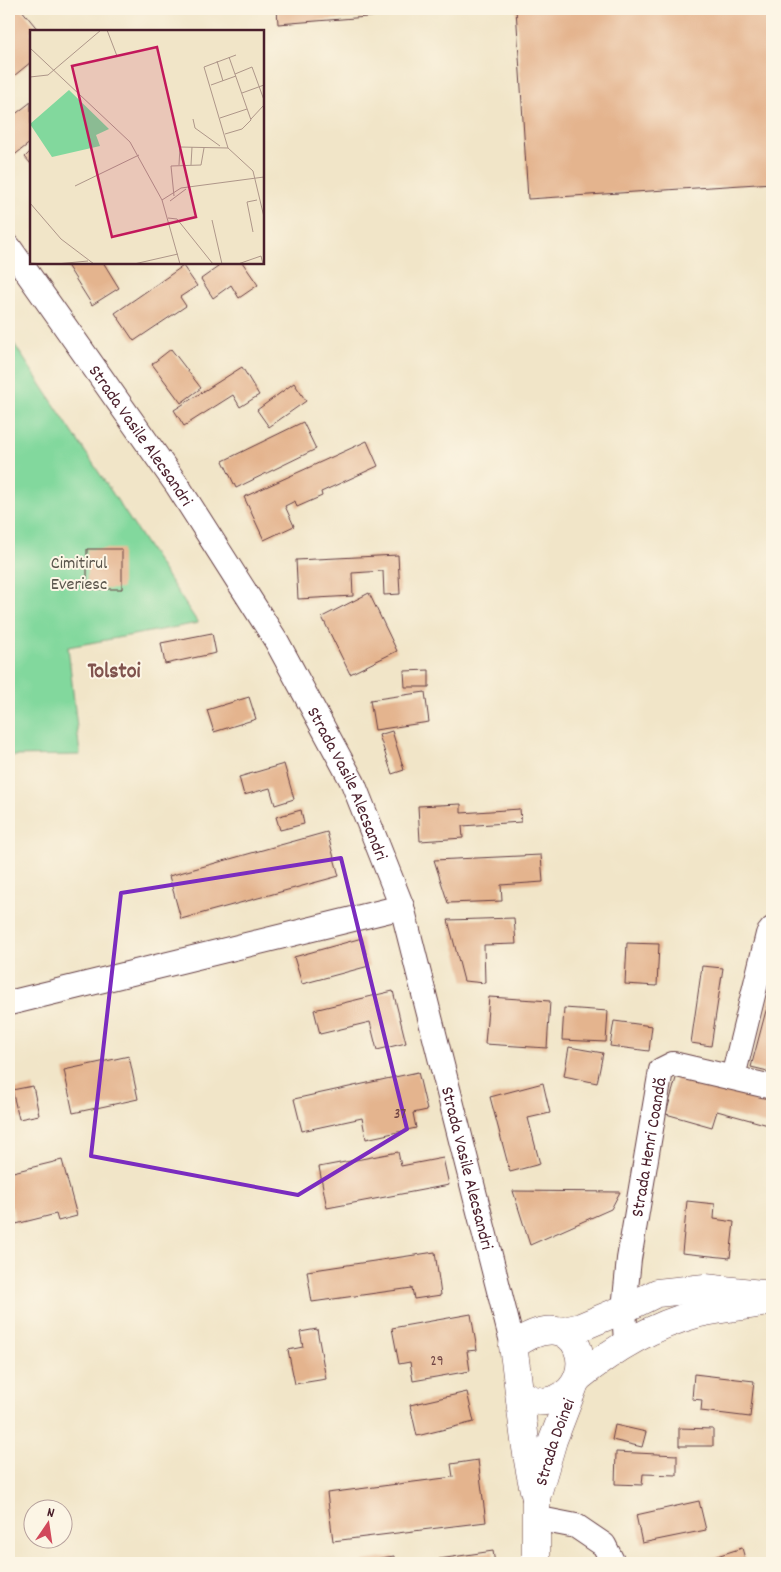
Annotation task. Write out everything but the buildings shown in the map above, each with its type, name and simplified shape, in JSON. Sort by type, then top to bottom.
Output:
[{"type":"street","name":"Strada Vasile Alecsandri","points":[[9,247],[177,485],[277,642],[353,783],[402,907],[513,1346],[520,1393]]},
{"type":"street","points":[[9,1003],[402,907]]},
{"type":"street","points":[[733,1077],[768,934],[772,929]]},
{"type":"street","name":"Strada Henri Coandă","points":[[626,1343],[624,1309],[630,1259],[661,1070],[673,1064],[772,1087]]},
{"type":"street","points":[[513,1346],[536,1332],[564,1331],[581,1327],[657,1293],[684,1288],[705,1288],[772,1295]]},
{"type":"street","points":[[520,1393],[528,1398],[544,1402],[565,1395],[606,1355],[626,1343],[696,1314],[772,1302]]},
{"type":"street","points":[[564,1331],[571,1338],[580,1357],[576,1383]]},
{"type":"street","name":"Strada Doinei","points":[[536,1508],[553,1440],[576,1383]]},
{"type":"street","name":"Strada Doinei","points":[[520,1393],[527,1466],[536,1508],[536,1563]]},
{"type":"street","points":[[536,1508],[576,1526],[604,1545],[613,1563]]},
{"type":"highlighted area","points":[[341,858],[407,1129],[298,1195],[91,1156],[121,893]]},
{"type":"green space","name":"Cimitirul Everiesc","points":[[9,336],[198,623],[68,647],[80,755],[9,756]]},
{"type":"district","name":"Tolstoi","points":[[114,669]]}]
